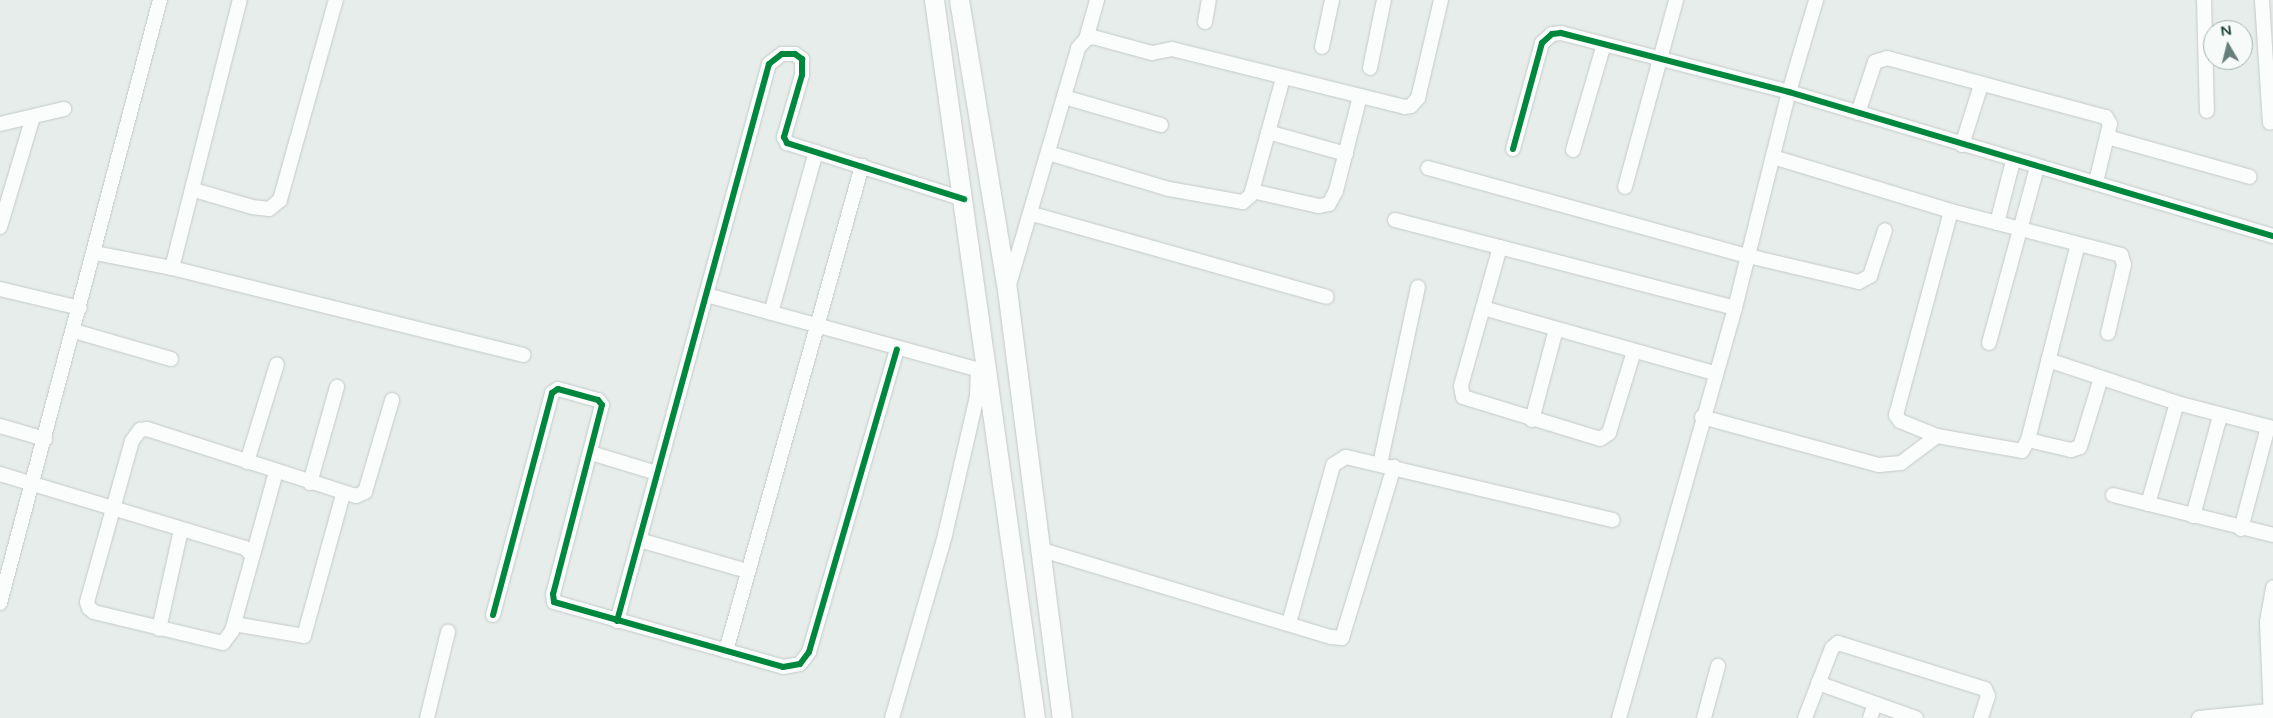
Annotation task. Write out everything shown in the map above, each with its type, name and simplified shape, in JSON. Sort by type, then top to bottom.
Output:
[{"type":"main road","points":[[934,0],[984,337],[984,372],[1035,718]]},
{"type":"main road","points":[[959,0],[1007,290],[1062,718]]},
{"type":"main road","points":[[984,337],[1012,332]]},
{"type":"street","points":[[0,603],[95,253],[160,0]]},
{"type":"street","points":[[172,268],[194,190],[240,0]]},
{"type":"street","points":[[194,190],[252,207],[269,209],[280,200],[336,0]]},
{"type":"street","points":[[1007,290],[1032,214],[1078,48],[1086,39],[1097,0]]},
{"type":"street","points":[[1205,22],[1209,0]]},
{"type":"street","points":[[1322,47],[1332,0]]},
{"type":"street","points":[[1370,68],[1384,0]]},
{"type":"street","points":[[1086,39],[1093,37],[1152,53],[1172,49],[1283,78],[1404,106],[1415,102],[1441,0]]},
{"type":"street","points":[[1625,187],[1676,0]]},
{"type":"street","points":[[1619,718],[1714,373],[1734,308],[1789,92],[1816,0]]},
{"type":"street","points":[[2204,0],[2207,111]]},
{"type":"street","points":[[2262,0],[2270,123]]},
{"type":"street","points":[[1513,149],[1546,38],[1561,33],[1789,92],[2013,161],[2096,182],[2273,236]]},
{"type":"street","points":[[1573,150],[1604,44]]},
{"type":"street","points":[[617,621],[707,295],[764,76],[769,64],[782,54],[799,56],[803,66],[785,140],[816,152],[964,199]]},
{"type":"street","points":[[1858,113],[1872,67],[1880,58],[2106,117],[2110,124],[2096,182]]},
{"type":"street","points":[[1048,153],[1169,189],[1217,200],[1243,202],[1248,200],[1252,191],[1283,78]]},
{"type":"street","points":[[1962,145],[1981,85]]},
{"type":"street","points":[[1252,191],[1319,206],[1329,204],[1334,198],[1360,96]]},
{"type":"street","points":[[1064,97],[1161,125]]},
{"type":"street","points":[[0,124],[64,110]]},
{"type":"street","points":[[0,227],[4,201],[33,117]]},
{"type":"street","points":[[1268,132],[1346,154]]},
{"type":"street","points":[[2107,137],[2250,177]]},
{"type":"street","points":[[771,314],[816,152]]},
{"type":"street","points":[[1773,158],[1951,211],[2078,244],[2123,258],[2108,333]]},
{"type":"street","points":[[1997,223],[2013,161]]},
{"type":"street","points":[[726,651],[746,571],[862,166]]},
{"type":"street","points":[[1428,168],[1748,256],[1858,282],[1866,281],[1873,269],[1885,230]]},
{"type":"street","points":[[1989,343],[2038,168]]},
{"type":"street","points":[[1951,211],[1896,415],[1900,421],[1936,436],[1947,435],[2017,452],[2022,451],[2028,440],[2078,244]]},
{"type":"street","points":[[1032,214],[1326,297]]},
{"type":"street","points":[[1395,220],[1734,308]]},
{"type":"street","points":[[1500,247],[1461,386],[1463,397],[1594,439],[1605,437],[1609,433],[1634,351]]},
{"type":"street","points":[[95,253],[172,268],[524,355]]},
{"type":"street","points":[[1380,464],[1418,288]]},
{"type":"street","points":[[0,289],[80,308]]},
{"type":"street","points":[[707,295],[897,350],[984,372],[945,535],[892,718]]},
{"type":"street","points":[[1483,308],[1714,373]]},
{"type":"street","points":[[1532,420],[1556,329]]},
{"type":"street","points":[[74,331],[171,359]]},
{"type":"street","points":[[493,615],[552,393],[555,390],[601,402],[591,453],[553,598],[559,605],[783,667],[792,667],[806,658],[897,350]]},
{"type":"street","points":[[2048,360],[2177,403],[2220,416],[2271,428],[2241,529]]},
{"type":"street","points":[[247,462],[277,364]]},
{"type":"street","points":[[2028,440],[2071,450],[2080,447],[2101,378]]},
{"type":"street","points":[[310,483],[338,387]]},
{"type":"street","points":[[276,472],[251,554],[234,624],[228,638],[216,643],[94,612],[89,608],[87,602],[112,511],[132,442],[140,430],[147,429],[343,494],[356,496],[365,492],[392,400]]},
{"type":"street","points":[[2148,504],[2177,403]]},
{"type":"street","points":[[2193,516],[2220,416]]},
{"type":"street","points":[[1702,417],[1879,465],[1901,462],[1936,436]]},
{"type":"street","points":[[0,426],[45,439]]},
{"type":"street","points":[[591,453],[657,473]]},
{"type":"street","points":[[1289,623],[1333,465],[1346,457],[1613,520]]},
{"type":"street","points":[[1039,549],[1332,637],[1342,638],[1346,634],[1394,467]]},
{"type":"street","points":[[0,474],[112,511],[245,548],[251,554]]},
{"type":"street","points":[[234,624],[304,636],[343,494]]},
{"type":"street","points":[[2113,495],[2241,529],[2273,535]]},
{"type":"street","points":[[159,629],[181,530]]},
{"type":"street","points":[[639,540],[746,571]]},
{"type":"street","points":[[2199,718],[2270,715],[2270,623],[2273,588]]},
{"type":"street","points":[[427,718],[448,632]]},
{"type":"street","points":[[1805,718],[1832,648],[1843,643],[1985,689],[1988,696],[1980,718]]},
{"type":"street","points":[[1704,718],[1718,666]]},
{"type":"street","points":[[1818,683],[1916,718]]},
{"type":"street","points":[[1870,718],[1875,704]]},
{"type":"cycle path","points":[[1513,149],[1542,43],[1552,34],[1561,33],[1789,92],[2273,236]]},
{"type":"cycle path","points":[[617,621],[769,64],[782,54],[795,54],[802,59],[802,75],[784,137],[787,143],[964,199]]},
{"type":"cycle path","points":[[493,615],[552,393],[558,389],[598,400],[602,405],[553,594],[554,602],[783,667],[800,664],[809,652],[897,350]]}]
